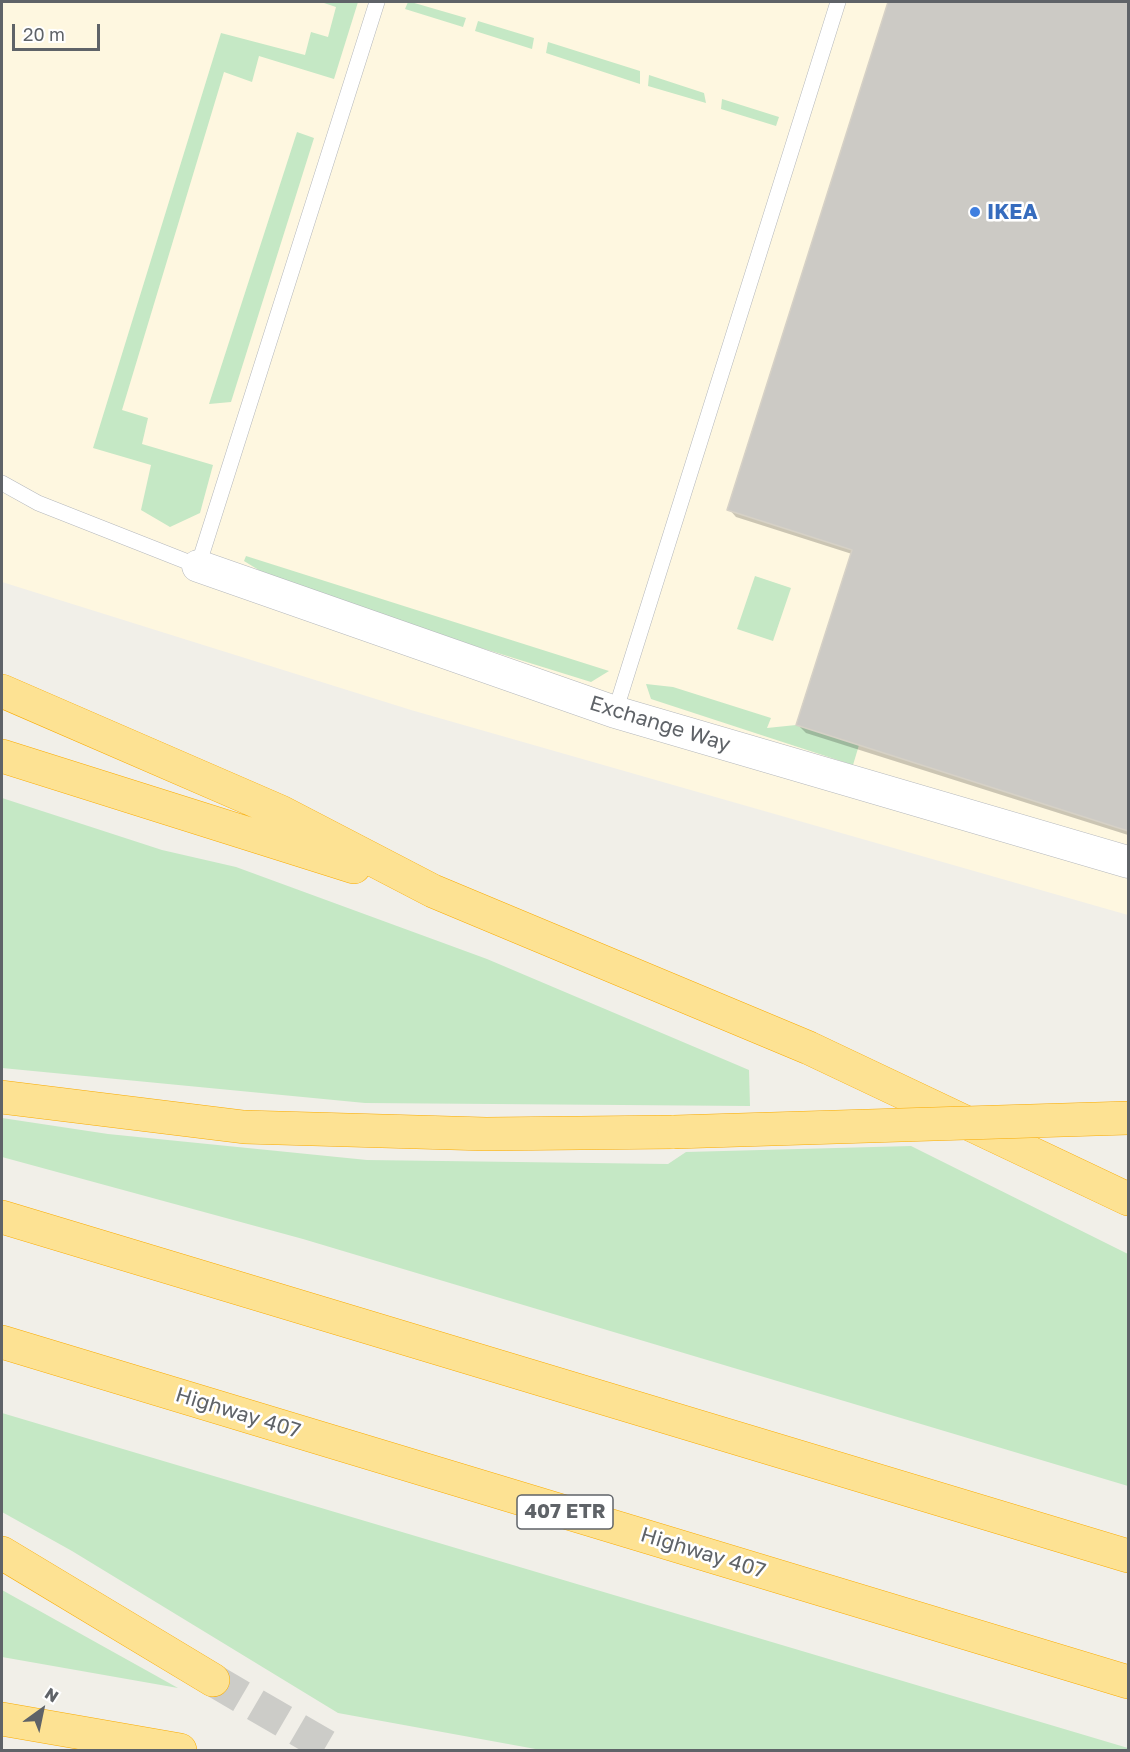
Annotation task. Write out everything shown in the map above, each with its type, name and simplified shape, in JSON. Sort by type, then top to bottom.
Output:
[{"type":"highway","points":[[2,691],[281,812],[433,891],[809,1048],[1128,1199]]},
{"type":"highway","points":[[2,756],[433,891]]},
{"type":"highway","points":[[2,1097],[244,1127],[486,1134],[674,1132],[1128,1118]]},
{"type":"highway","points":[[2,1217],[1128,1556]]},
{"type":"highway","name":"Highway 407","points":[[2,1342],[1128,1682]]},
{"type":"highway","points":[[2,1553],[213,1680]]},
{"type":"highway","points":[[2,1719],[180,1750]]},
{"type":"street","name":"Exchange Way","points":[[198,566],[615,712],[1128,862]]},
{"type":"lane","points":[[2,483],[38,503],[198,566],[377,2]]},
{"type":"lane","points":[[615,712],[838,2]]},
{"type":"shaded area","points":[[2,2],[1128,2],[1128,915],[411,710],[2,582]]},
{"type":"green space","points":[[321,2],[358,2],[334,79],[259,56],[252,82],[224,72],[122,410],[148,418],[142,444],[213,465],[200,513],[170,527],[141,510],[151,465],[93,448],[221,33],[305,55],[311,32],[328,37],[336,7]]},
{"type":"green space","points":[[408,2],[466,18],[463,27],[405,9]]},
{"type":"green space","points":[[478,21],[534,38],[532,49],[475,31]]},
{"type":"green space","points":[[548,42],[640,71],[640,84],[546,53]]},
{"type":"green space","points":[[649,75],[704,93],[706,103],[648,86]]},
{"type":"green space","points":[[722,99],[779,117],[776,126],[721,109]]},
{"type":"green space","points":[[297,132],[314,138],[231,402],[209,404]]},
{"type":"green space","points":[[246,556],[609,671],[591,682],[288,588],[244,561]]},
{"type":"green space","points":[[755,576],[791,588],[773,641],[737,629]]},
{"type":"green space","points":[[646,684],[673,687],[771,718],[767,728],[796,725],[859,745],[853,765],[651,699]]},
{"type":"green space","points":[[2,798],[162,850],[236,867],[487,959],[749,1070],[750,1106],[365,1103],[2,1068]]},
{"type":"green space","points":[[2,1118],[108,1134],[367,1160],[668,1164],[686,1152],[911,1146],[1128,1254],[1128,1486],[303,1239],[2,1157]]},
{"type":"green space","points":[[2,1413],[1128,1748],[1128,1750],[541,1750],[338,1713],[72,1551],[2,1512]]},
{"type":"green space","points":[[2,1590],[178,1688],[2,1657]]},
{"type":"building","name":"IKEA","points":[[888,2],[1128,2],[1128,831],[796,725],[852,550],[727,510]]},
{"type":"tunnel","points":[[213,1680],[333,1750]]},
{"type":"place","name":"IKEA","points":[[975,212]]}]
